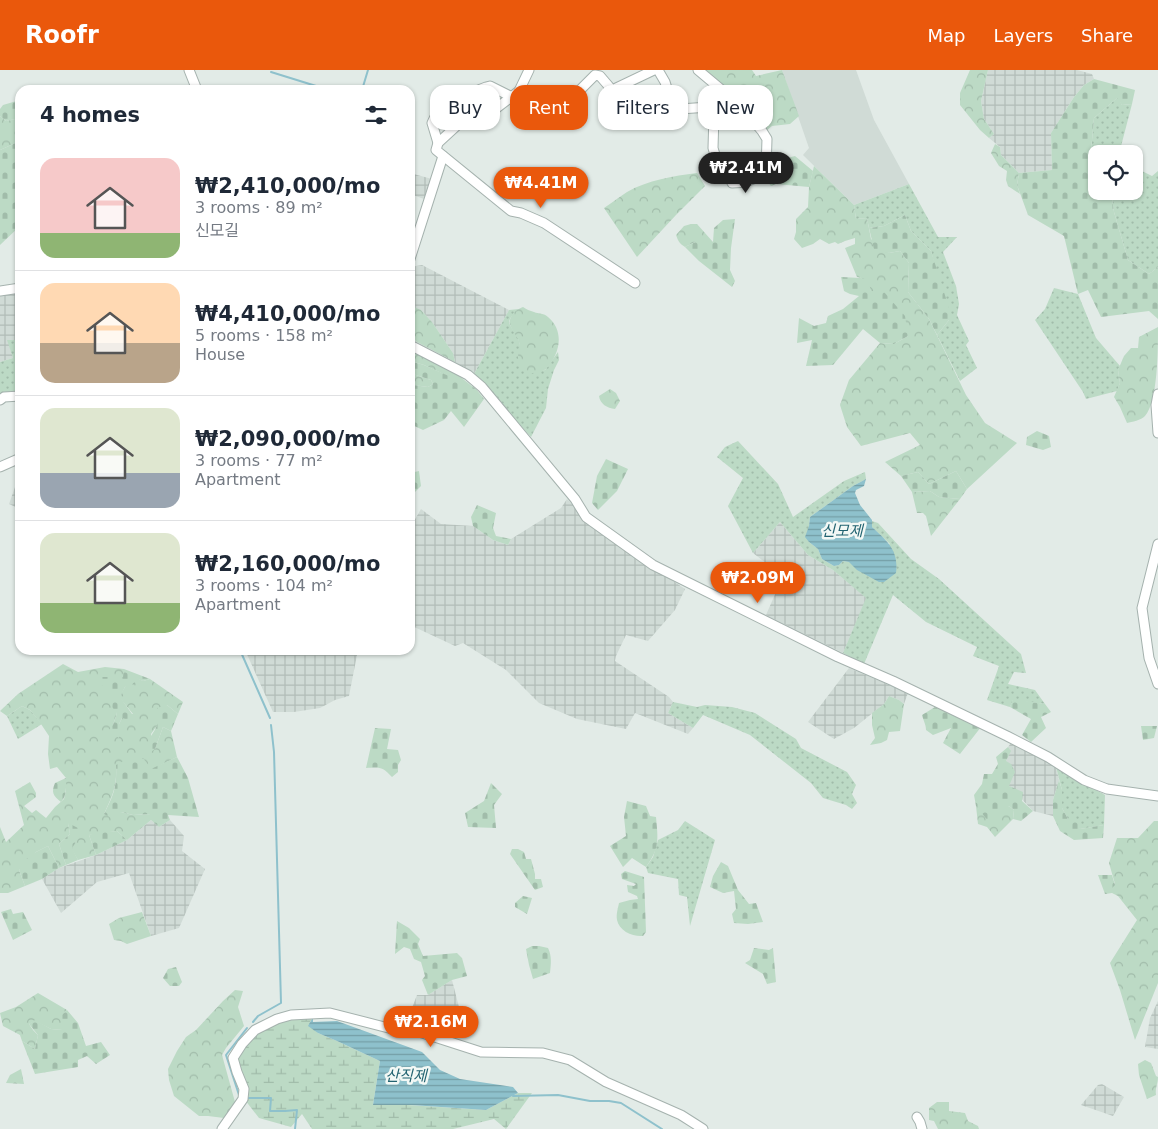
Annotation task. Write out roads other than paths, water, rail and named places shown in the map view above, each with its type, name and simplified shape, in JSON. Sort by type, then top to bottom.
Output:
[{"type":"street","points":[[189,70],[195,85]]},
{"type":"street","points":[[521,85],[530,70]]},
{"type":"street","points":[[585,85],[595,75],[600,76],[612,90],[656,70],[665,82],[670,98],[680,109],[698,108]]},
{"type":"street","points":[[698,70],[716,85]]},
{"type":"street","points":[[510,92],[490,86],[463,96],[456,93],[442,102],[432,123],[439,149],[511,211],[521,213],[544,223],[635,283]]},
{"type":"street","points":[[415,241],[439,149],[463,120],[481,107],[490,113],[510,98]]},
{"type":"street","points":[[714,130],[713,148],[716,158],[727,171],[732,183],[750,181],[760,176],[766,170],[767,139],[761,130]]},
{"type":"street","points":[[0,291],[15,289]]},
{"type":"street","points":[[415,348],[468,375],[482,387],[575,499],[586,517],[653,565],[838,657],[893,681],[1007,736],[1048,757],[1084,780],[1107,789],[1158,796]]},
{"type":"street","points":[[1158,394],[1156,405],[1158,433]]},
{"type":"street","points":[[0,400],[4,397],[15,396]]},
{"type":"street","points":[[0,467],[15,460]]},
{"type":"street","points":[[1158,544],[1142,608],[1149,658],[1158,684]]},
{"type":"street","points":[[222,1129],[243,1099],[244,1094],[233,1058],[242,1044],[255,1030],[277,1019],[291,1015],[330,1013],[400,1031],[416,1031],[481,1052],[543,1053],[570,1060],[606,1082],[681,1115],[703,1129]]},
{"type":"street","points":[[917,1117],[922,1129]]},
{"type":"water","name":"신모제","points":[[866,479],[864,486],[856,490],[855,493],[860,505],[872,520],[872,527],[891,547],[896,558],[896,573],[884,582],[879,582],[857,570],[849,562],[843,561],[839,565],[834,566],[822,559],[818,549],[805,537],[810,517],[853,486]]},
{"type":"water","name":"산직제","points":[[313,1017],[313,1022],[337,1021],[422,1052],[440,1070],[460,1079],[513,1087],[518,1093],[486,1110],[411,1105],[373,1105],[380,1061],[318,1033],[308,1026]]},
{"type":"waterway","points":[[364,85],[368,70]]},
{"type":"waterway","points":[[271,72],[313,85]]},
{"type":"waterway","points":[[242,655],[270,718]]},
{"type":"waterway","points":[[253,1022],[258,1016],[281,1003],[274,752],[271,725]]},
{"type":"waterway","points":[[239,1095],[226,1055],[247,1028]]},
{"type":"waterway","points":[[513,1096],[558,1095],[590,1101],[621,1103],[662,1129]]},
{"type":"waterway","points":[[248,1098],[271,1098],[270,1111],[297,1110],[295,1129]]}]
